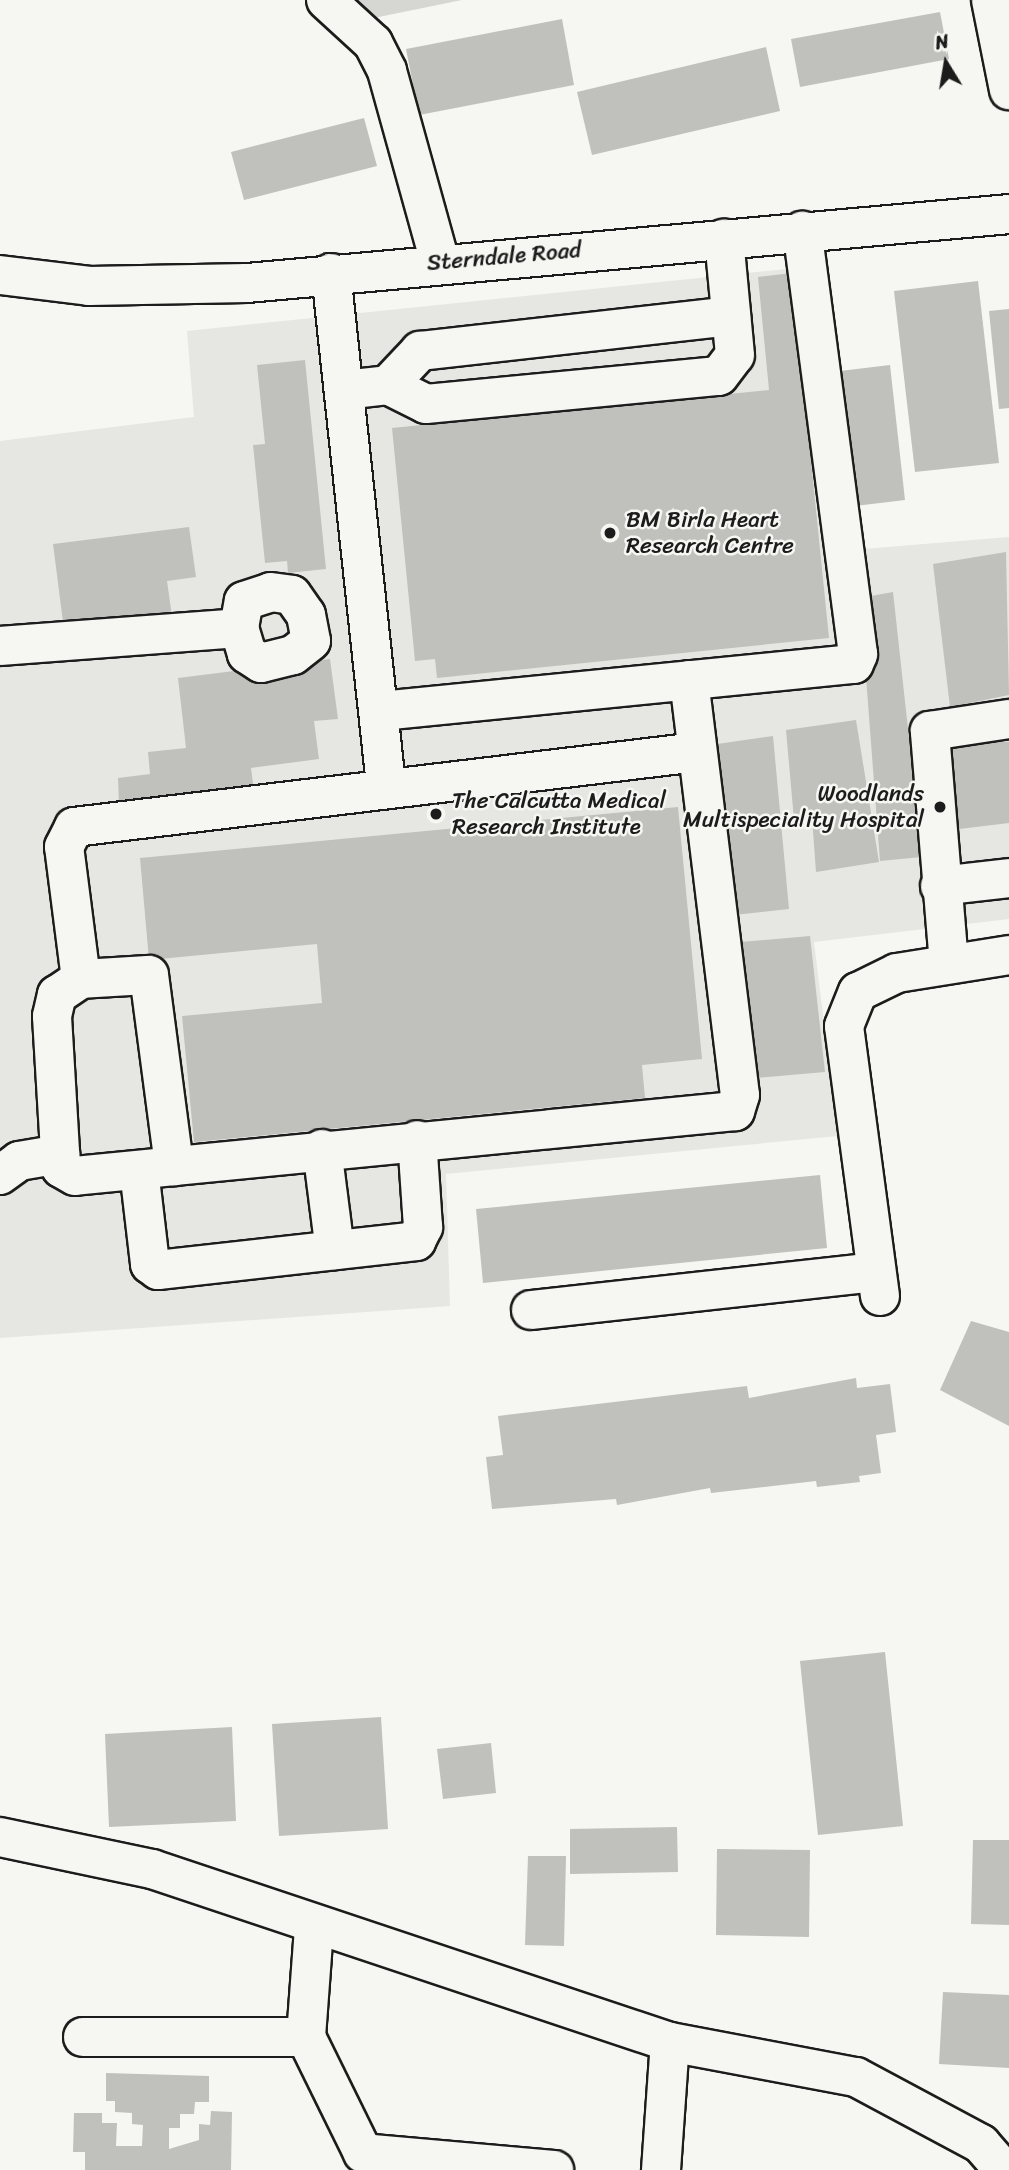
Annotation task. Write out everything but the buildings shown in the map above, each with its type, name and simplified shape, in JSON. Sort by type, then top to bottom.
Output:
[{"type":"street","points":[[326,0],[373,43],[387,71],[440,262]]},
{"type":"street","points":[[991,0],[1009,90]]},
{"type":"street","name":"Sterndale Road","points":[[0,275],[89,286],[247,283],[440,262],[1009,214]]},
{"type":"street","points":[[381,712],[689,680],[858,659],[802,231]]},
{"type":"street","points":[[344,390],[387,385],[426,404],[719,376],[735,355],[724,239]]},
{"type":"street","points":[[331,274],[381,712],[386,785]]},
{"type":"street","points":[[387,385],[420,351],[731,316]]},
{"type":"street","points":[[0,646],[239,628]]},
{"type":"street","points":[[416,1140],[422,1234],[416,1241],[158,1270],[150,1264],[157,1168],[149,975],[80,979],[57,995],[52,1016],[61,1168],[75,1176],[157,1168],[322,1149],[416,1140],[735,1111],[740,1095],[689,680]]},
{"type":"street","points":[[949,964],[940,886],[930,731],[1009,719]]},
{"type":"street","points":[[80,979],[64,847],[74,827],[386,785],[697,752]]},
{"type":"street","points":[[940,886],[1009,878]]},
{"type":"street","points":[[531,1310],[878,1284],[846,1064],[844,1026],[858,992],[897,973],[1009,955]]},
{"type":"street","points":[[322,1149],[335,1250]]},
{"type":"street","points":[[6,1161],[60,1154]]},
{"type":"street","points":[[0,1837],[152,1869],[314,1928],[670,2042],[856,2077],[981,2144],[1004,2170]]},
{"type":"street","points":[[314,1928],[306,2037],[363,2153],[554,2170]]},
{"type":"street","points":[[83,2037],[306,2037]]},
{"type":"street","points":[[661,2170],[670,2042]]},
{"type":"shaded area","points":[[343,0],[462,0],[364,20]]},
{"type":"shaded area","name":"The Calcutta Medical Research Institute","points":[[816,266],[839,551],[1009,537],[1009,919],[814,942],[838,1136],[446,1174],[450,1306],[0,1338],[0,441],[194,417],[187,331]]},
{"type":"place","name":"BM Birla Heart Research Centre","points":[[610,533]]},
{"type":"place","name":"Woodlands Multispeciality Hospital","points":[[940,807]]},
{"type":"place","name":"The Calcutta Medical Research Institute","points":[[436,814]]}]
